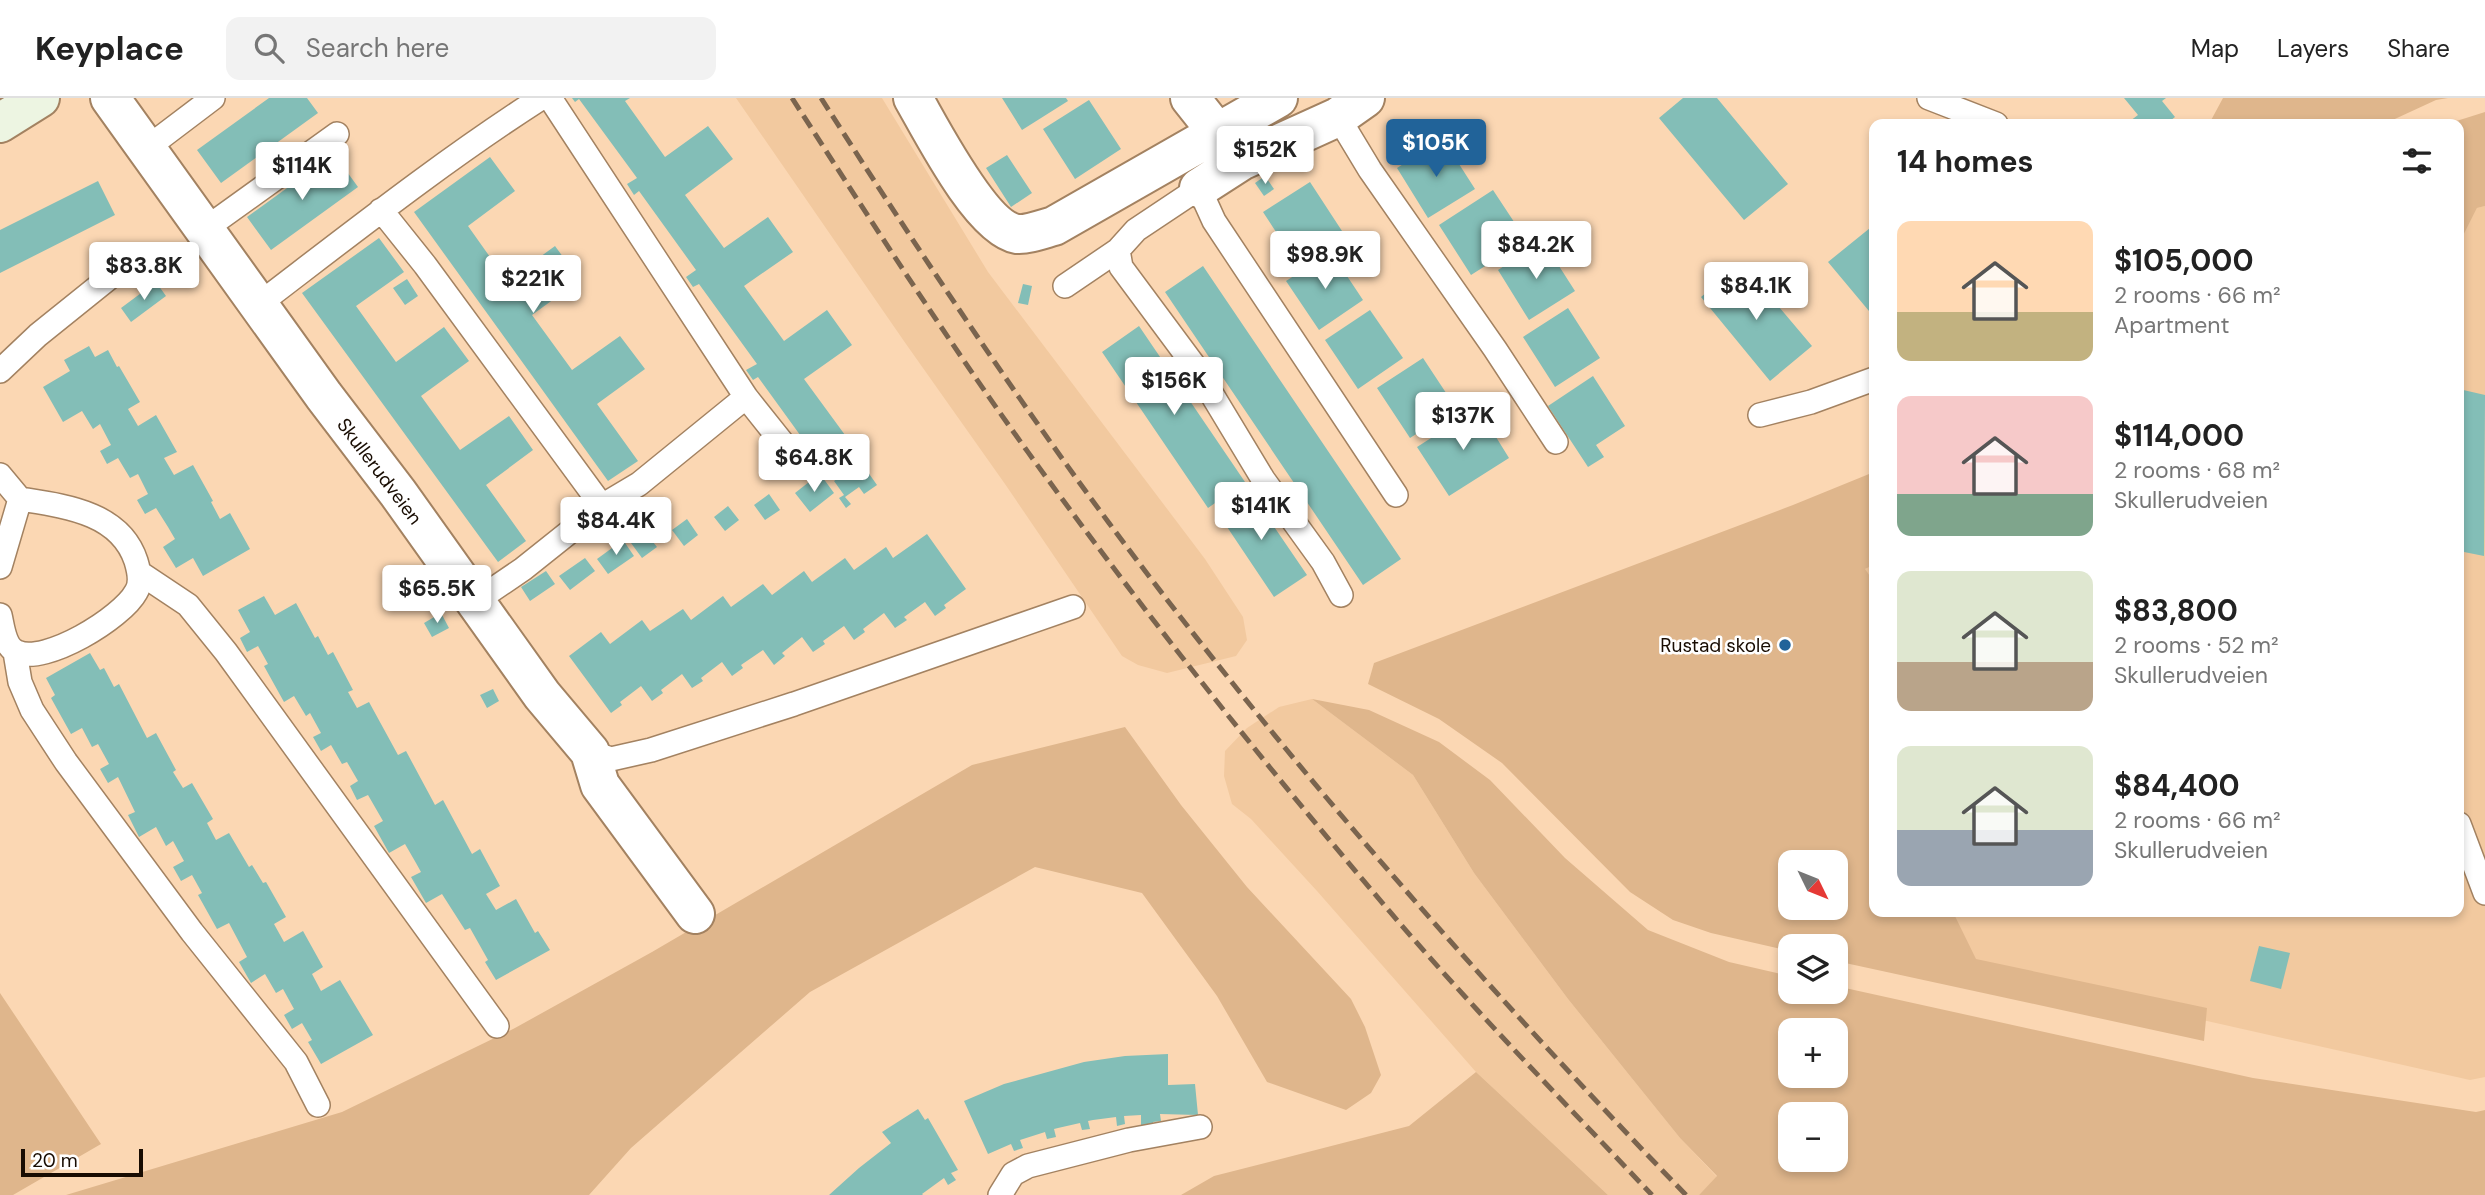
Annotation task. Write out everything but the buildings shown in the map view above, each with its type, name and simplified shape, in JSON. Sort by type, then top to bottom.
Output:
[{"type":"main road","points":[[0,123],[40,98]]},
{"type":"street","name":"Skullerudveien","points":[[110,98],[542,695],[590,752],[600,785],[695,914]]},
{"type":"street","points":[[913,98],[965,186],[1003,229],[1018,234],[1054,226],[1278,98]]},
{"type":"street","points":[[1190,98],[1217,132]]},
{"type":"street","points":[[1199,188],[1241,160],[1351,107]]},
{"type":"lane","points":[[147,148],[213,98]]},
{"type":"lane","points":[[259,304],[381,210],[490,131],[541,98]]},
{"type":"lane","points":[[551,98],[746,397],[797,461]]},
{"type":"lane","points":[[1929,98],[1983,119]]},
{"type":"lane","points":[[1351,107],[1370,170],[1495,349],[1556,442]]},
{"type":"lane","points":[[205,229],[337,134]]},
{"type":"lane","points":[[1065,286],[1118,250],[1136,230],[1199,188],[1213,221],[1396,495]]},
{"type":"lane","points":[[381,210],[425,265],[603,506]]},
{"type":"lane","points":[[1118,250],[1121,267],[1196,368],[1263,479],[1322,562],[1341,596]]},
{"type":"lane","points":[[0,371],[38,335],[130,261]]},
{"type":"lane","points":[[1760,415],[1811,402],[1869,381]]},
{"type":"lane","points":[[476,601],[523,569],[603,506],[639,484],[746,397]]},
{"type":"lane","points":[[0,475],[20,499],[72,508],[96,517],[115,531],[132,549],[140,573],[138,590],[126,606],[100,625],[51,652],[29,656],[15,652],[7,644],[0,615]]},
{"type":"lane","points":[[0,567],[20,499]]},
{"type":"lane","points":[[140,573],[188,606],[226,653],[497,1026]]},
{"type":"lane","points":[[590,752],[611,759],[651,750],[794,704],[1073,607]]},
{"type":"lane","points":[[15,652],[20,682],[32,710],[66,762],[192,932],[296,1062],[318,1105]]},
{"type":"lane","points":[[2464,837],[2485,893]]},
{"type":"lane","points":[[1000,1195],[1013,1174],[1028,1166],[1129,1140],[1200,1127]]},
{"type":"shaded area","points":[[736,98],[882,98],[988,272],[1205,559],[1243,617],[1247,640],[1236,656],[1167,673],[1138,665],[1122,656]]},
{"type":"shaded area","points":[[2223,98],[2448,98],[2436,100],[2395,119],[2212,119]]},
{"type":"shaded area","points":[[2485,112],[2485,206],[2477,208],[2464,234],[2464,119]]},
{"type":"shaded area","name":"Rustad skole","points":[[2485,206],[2485,1077],[2470,1080],[1848,940],[1848,934],[1820,934],[1695,906],[1526,720],[1869,567],[1869,917],[2464,917],[2464,234],[2477,208]]},
{"type":"shaded area","points":[[1869,474],[1869,567],[1865,569],[1869,575],[1869,917],[1955,917],[1976,959],[2207,1008],[2204,1041],[1848,964],[1848,934],[1778,934],[1778,948],[1711,933],[1673,920],[1630,892],[1502,763],[1439,719],[1368,684],[1374,663]]},
{"type":"shaded area","points":[[1312,699],[1413,775],[1474,873],[1568,999],[1680,1138],[1717,1177],[1699,1195],[1608,1195],[1476,1072],[1317,891],[1251,819],[1232,804],[1224,776],[1225,751],[1247,728],[1279,707]]},
{"type":"shaded area","points":[[1312,699],[1369,710],[1439,742],[1490,780],[1565,858],[1648,930],[1729,962],[1778,973],[1778,1004],[1848,1004],[1848,989],[2253,1078],[2476,1112],[2485,1110],[2485,1195],[1699,1195],[1717,1176],[1680,1138],[1568,999],[1474,873],[1413,775]]},
{"type":"shaded area","points":[[1125,727],[1181,805],[1247,887],[1351,999],[1365,1027],[1381,1075],[1371,1093],[1346,1110],[1267,1082],[1217,996],[1142,893],[1035,867],[810,992],[631,1148],[589,1195],[66,1195],[342,1112],[515,1028],[652,952],[972,765]]},
{"type":"shaded area","points":[[0,993],[101,1144],[13,1195],[0,1195]]},
{"type":"shaded area","points":[[1476,1072],[1608,1195],[1181,1195],[1214,1176],[1409,1126]]},
{"type":"railway","points":[[792,98],[995,405],[1112,566],[1201,681],[1338,851],[1417,943],[1652,1195]]},
{"type":"railway","points":[[821,98],[997,366],[1071,471],[1176,611],[1315,784],[1460,952],[1686,1195]]},
{"type":"place","name":"Rustad skole","points":[[1785,645]]}]
